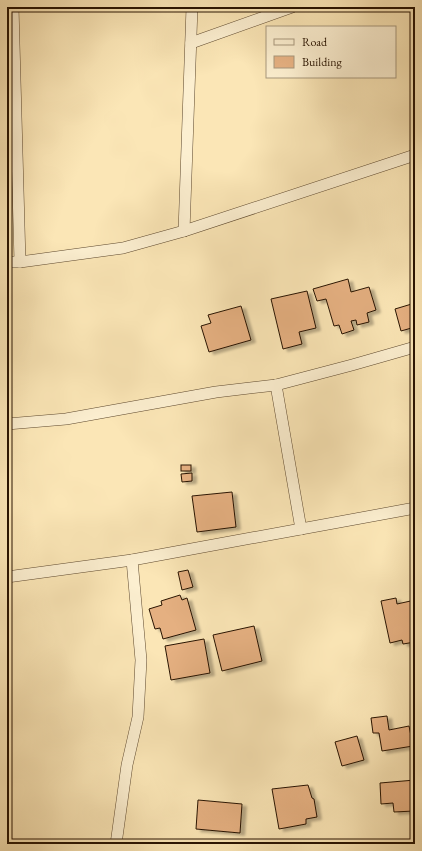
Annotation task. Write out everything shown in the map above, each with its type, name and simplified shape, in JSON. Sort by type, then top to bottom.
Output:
[{"type":"street","points":[[13,7],[20,262]]},
{"type":"street","points":[[184,232],[192,43],[192,7]]},
{"type":"street","points":[[192,43],[292,7]]},
{"type":"street","points":[[7,262],[20,262],[123,248],[184,232],[415,155]]},
{"type":"street","points":[[7,424],[66,419],[216,392],[276,385],[352,365],[415,346]]},
{"type":"street","points":[[276,385],[301,529]]},
{"type":"street","points":[[7,577],[132,560],[415,508]]},
{"type":"street","points":[[116,844],[127,765],[138,717],[139,702],[141,660],[132,560]]},
{"type":"building","points":[[348,279],[351,292],[369,287],[376,310],[367,313],[369,322],[357,325],[356,320],[351,321],[354,330],[342,334],[339,325],[334,326],[326,299],[317,301],[313,289]]},
{"type":"building","points":[[307,291],[316,328],[299,332],[302,344],[283,349],[271,299]]},
{"type":"building","points":[[415,303],[415,327],[401,331],[395,309]]},
{"type":"building","points":[[241,306],[251,340],[209,352],[201,326],[211,323],[208,315]]},
{"type":"building","points":[[181,465],[191,465],[191,471],[181,471]]},
{"type":"building","points":[[192,473],[192,481],[182,482],[181,474]]},
{"type":"building","points":[[232,492],[236,527],[197,532],[192,496]]},
{"type":"building","points":[[188,570],[193,587],[182,590],[178,572]]},
{"type":"building","points":[[180,595],[182,600],[187,598],[196,630],[163,639],[160,628],[155,629],[149,609],[162,605],[161,601]]},
{"type":"building","points":[[396,598],[397,604],[415,600],[415,642],[403,644],[402,640],[390,643],[381,601]]},
{"type":"building","points":[[254,626],[262,661],[222,671],[213,635]]},
{"type":"building","points":[[204,639],[210,673],[171,680],[165,646]]},
{"type":"building","points":[[387,716],[389,730],[409,726],[413,746],[382,751],[379,733],[373,733],[371,718]]},
{"type":"building","points":[[357,736],[364,760],[342,766],[335,742]]},
{"type":"building","points":[[415,780],[415,812],[394,812],[393,803],[381,804],[380,783]]},
{"type":"building","points":[[308,785],[312,798],[314,799],[317,817],[306,819],[306,824],[279,829],[272,789]]},
{"type":"building","points":[[198,800],[242,804],[240,833],[196,829]]}]
